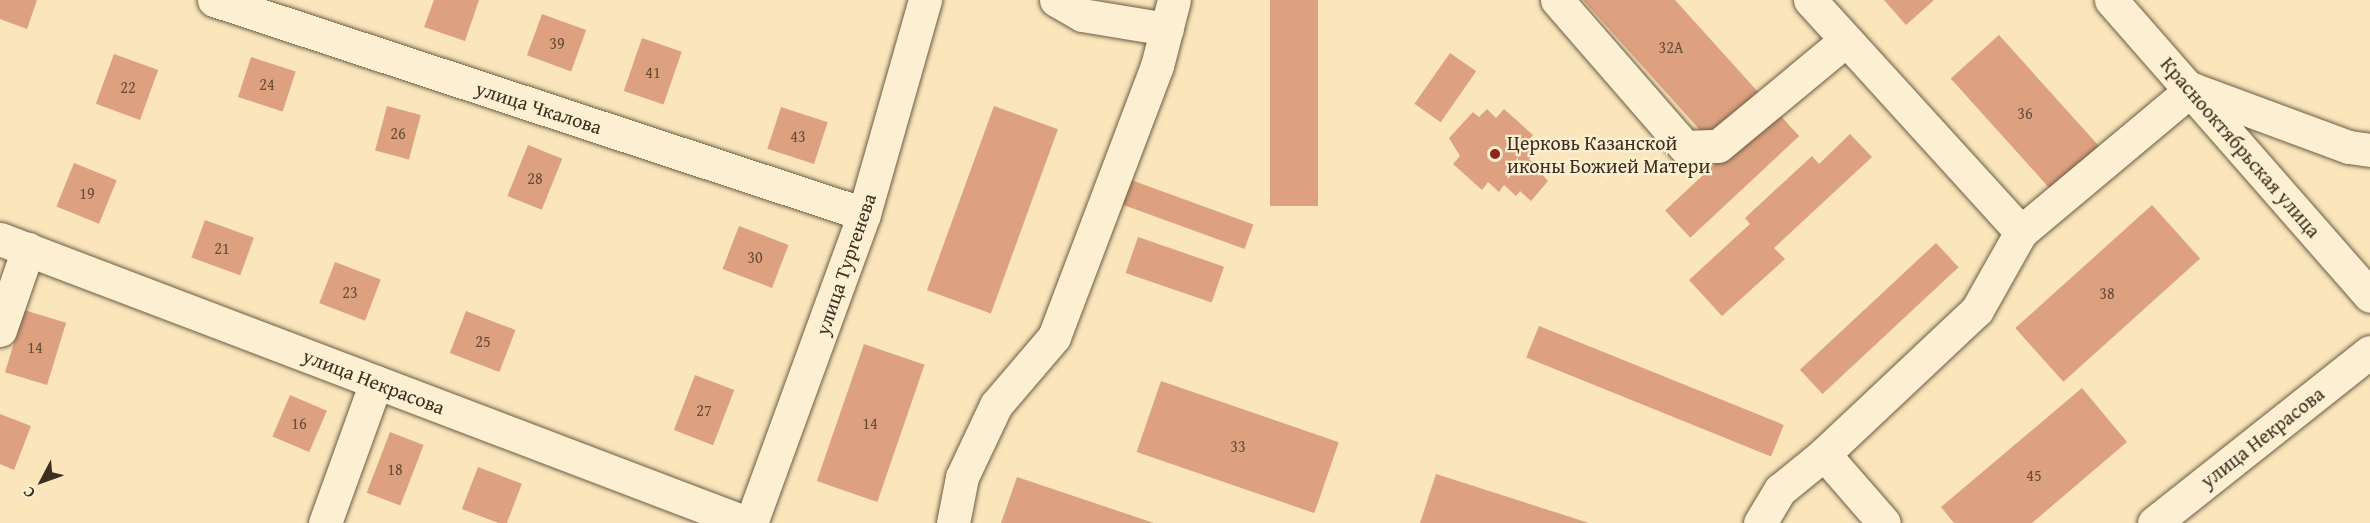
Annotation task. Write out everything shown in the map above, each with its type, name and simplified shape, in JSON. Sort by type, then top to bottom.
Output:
[{"type":"street","name":"улица Чкалова","points":[[214,0],[864,214]]},
{"type":"street","name":"улица Тургенева","points":[[749,523],[864,214],[925,0]]},
{"type":"street","points":[[953,523],[962,477],[996,405],[1054,337],[1158,66],[1170,15],[1082,15],[1056,0]]},
{"type":"street","points":[[1557,0],[1685,147],[1718,146],[1845,41]]},
{"type":"street","points":[[1810,0],[2021,232]]},
{"type":"street","name":"Краснооктябрьская улица","points":[[2111,0],[2192,89],[2370,296]]},
{"type":"street","points":[[1760,523],[1780,490],[1824,454],[1977,310],[2021,232],[2192,89],[2349,147],[2370,150]]},
{"type":"street","points":[[0,330],[14,244]]},
{"type":"street","name":"улица Некрасова","points":[[14,244],[749,523]]},
{"type":"street","name":"улица Некрасова","points":[[2154,523],[2370,352]]},
{"type":"street","points":[[325,523],[375,382]]},
{"type":"street","points":[[1824,454],[1884,523]]},
{"type":"building","points":[[0,0],[37,0],[27,29],[0,19]]},
{"type":"building","points":[[434,0],[479,0],[465,41],[424,27]]},
{"type":"building","points":[[1270,0],[1318,0],[1318,206],[1270,206]]},
{"type":"building","points":[[1583,0],[1675,0],[1759,93],[1708,139]]},
{"type":"building","points":[[1884,0],[1934,0],[1906,25]]},
{"type":"building","points":[[542,14],[586,30],[571,71],[527,55]]},
{"type":"building","points":[[1999,35],[2100,147],[2052,191],[1951,78]]},
{"type":"building","points":[[642,38],[682,52],[663,105],[624,91]]},
{"type":"building","points":[[1450,53],[1476,71],[1441,122],[1414,104]]},
{"type":"building","points":[[114,54],[158,70],[140,120],[96,104]]},
{"type":"building","points":[[251,57],[296,72],[283,111],[238,97]]},
{"type":"building","points":[[387,106],[421,115],[409,159],[375,150]]},
{"type":"building","points":[[994,106],[1058,129],[991,313],[927,290]]},
{"type":"building","points":[[781,107],[828,122],[814,164],[767,149]]},
{"type":"building","name":"Церковь Казанской иконы Божией Матери","points":[[1487,109],[1496,118],[1504,109],[1533,135],[1526,143],[1536,152],[1529,159],[1548,181],[1531,201],[1520,191],[1516,196],[1504,185],[1499,192],[1488,182],[1482,190],[1453,164],[1460,156],[1449,138],[1473,112],[1479,117]]},
{"type":"building","points":[[1774,109],[1799,136],[1690,238],[1665,211]]},
{"type":"building","points":[[1850,134],[1872,157],[1774,248],[1785,259],[1722,316],[1689,280],[1750,224],[1745,218],[1812,156],[1819,164]]},
{"type":"building","points":[[528,145],[562,159],[542,210],[507,196]]},
{"type":"building","points":[[74,163],[117,180],[99,224],[56,207]]},
{"type":"building","points":[[1120,176],[1253,225],[1245,249],[1111,200]]},
{"type":"building","points":[[2152,205],[2200,259],[2063,382],[2015,328]]},
{"type":"building","points":[[205,220],[254,238],[240,275],[191,258]]},
{"type":"building","points":[[739,226],[788,245],[772,288],[723,269]]},
{"type":"building","points":[[1138,237],[1224,267],[1212,303],[1126,273]]},
{"type":"building","points":[[1936,243],[1959,267],[1822,394],[1800,370]]},
{"type":"building","points":[[335,262],[381,280],[365,321],[319,303]]},
{"type":"building","points":[[24,310],[66,323],[47,385],[5,372]]},
{"type":"building","points":[[466,311],[515,330],[499,372],[450,353]]},
{"type":"building","points":[[1539,326],[1784,425],[1771,456],[1526,358]]},
{"type":"building","points":[[864,344],[925,365],[877,502],[817,481]]},
{"type":"building","points":[[695,375],[734,390],[713,445],[674,430]]},
{"type":"building","points":[[1161,381],[1339,442],[1314,513],[1137,452]]},
{"type":"building","points":[[2082,388],[2127,442],[2032,523],[1954,523],[1941,507]]},
{"type":"building","points":[[290,395],[327,411],[309,452],[272,436]]},
{"type":"building","points":[[0,414],[31,426],[14,470],[0,464]]},
{"type":"building","points":[[390,432],[424,445],[400,506],[367,493]]},
{"type":"building","points":[[478,467],[522,484],[507,523],[498,523],[462,509]]},
{"type":"building","points":[[1436,474],[1589,523],[1420,523]]},
{"type":"building","points":[[1017,477],[1154,523],[1001,523]]},
{"type":"place","name":"Церковь Казанской иконы Божией Матери","points":[[1495,154]]}]
